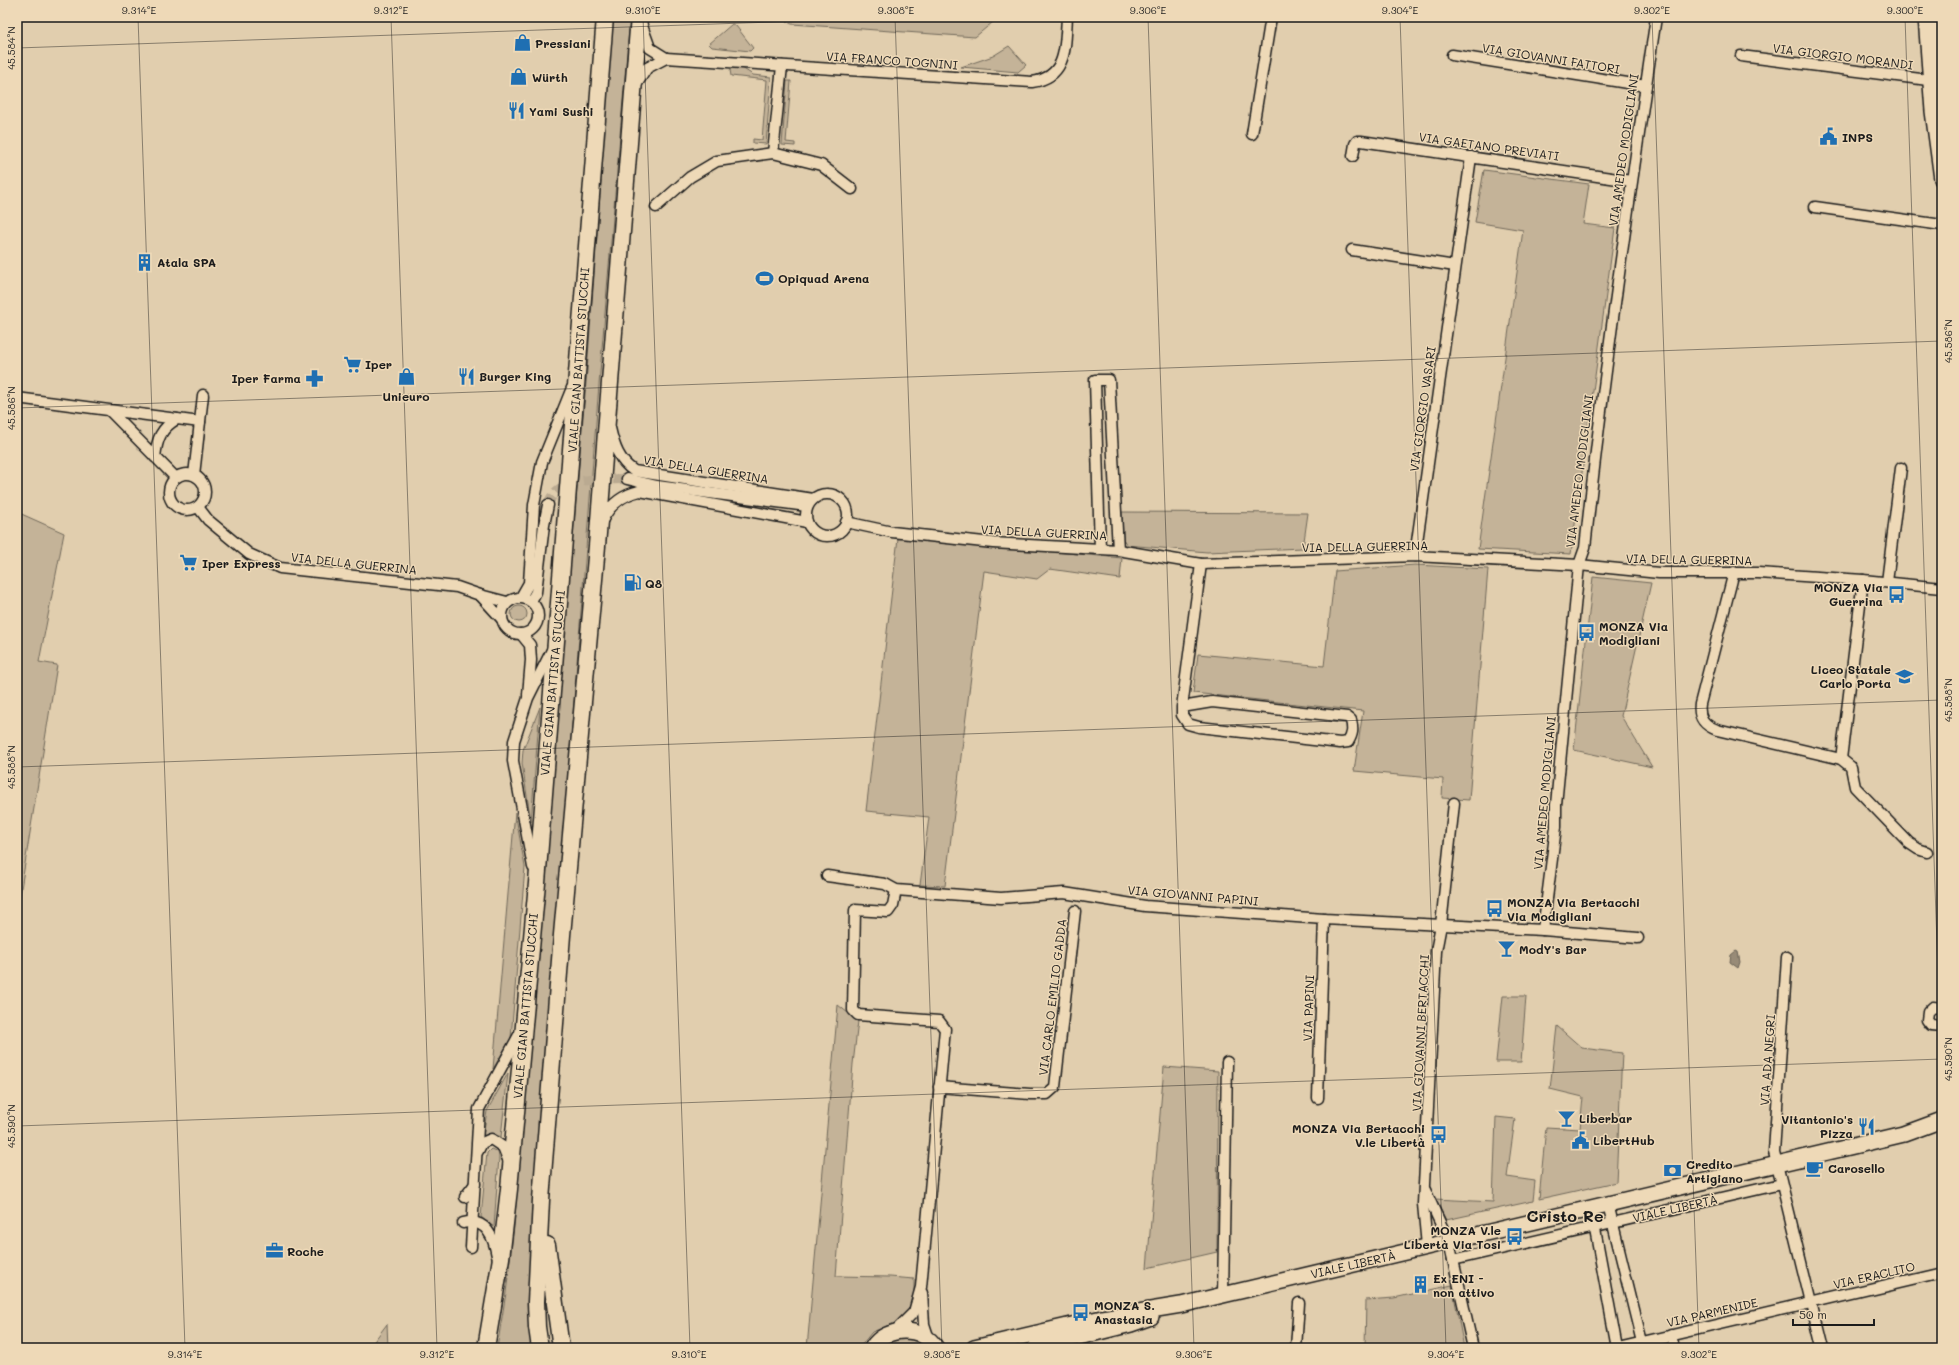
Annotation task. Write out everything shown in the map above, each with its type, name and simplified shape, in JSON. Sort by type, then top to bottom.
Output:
[{"type":"main road","name":"VIALE GIAN BATTISTA STUCCHI","points":[[486,1348],[499,1269],[537,883],[605,17]]},
{"type":"main road","points":[[1926,17],[1939,84]]},
{"type":"main road","points":[[1937,17],[1942,179]]},
{"type":"main road","points":[[540,1348],[537,1328],[536,1302],[561,942],[608,416],[639,18]]},
{"type":"main road","name":"VIALE LIBERTÀ","points":[[974,1348],[1102,1318],[1181,1305],[1904,1134],[1942,1120]]},
{"type":"main road","name":"VIALE LIBERTÀ","points":[[1904,1134],[1942,1130]]},
{"type":"main road","points":[[542,1200],[556,1323],[561,1348]]},
{"type":"main road","name":"VIALE LIBERTÀ","points":[[1035,1348],[1131,1324],[1181,1305]]},
{"type":"main road","points":[[873,1346],[884,1336],[894,1332],[913,1332],[936,1345]]},
{"type":"street","name":"VIA FRANCO TOGNINI","points":[[666,58],[1017,81],[1043,80],[1049,77],[1062,62],[1065,52],[1068,17]]},
{"type":"street","points":[[1252,134],[1271,17]]},
{"type":"street","name":"VIA AMEDEO MODIGLIANI","points":[[1543,930],[1556,827],[1556,805],[1579,565],[1585,548],[1600,412],[1656,17]]},
{"type":"street","points":[[639,18],[650,48],[666,58]]},
{"type":"street","name":"VIA GIOVANNI FATTORI","points":[[1452,55],[1646,86]]},
{"type":"street","name":"VIA GIORGIO MORANDI","points":[[1741,56],[1939,84]]},
{"type":"street","points":[[633,91],[647,68],[666,58]]},
{"type":"street","points":[[773,153],[782,66]]},
{"type":"street","name":"VIA GAETANO PREVIATI","points":[[1353,156],[1355,144],[1361,141],[1632,181]]},
{"type":"street","points":[[656,207],[690,177],[717,161],[773,153],[821,165],[852,189]]},
{"type":"street","name":"VIA GIORGIO VASARI","points":[[1415,556],[1470,157]]},
{"type":"street","points":[[1815,207],[1942,225]]},
{"type":"street","points":[[1352,250],[1455,266]]},
{"type":"street","points":[[528,698],[531,660],[530,645],[521,634],[510,631],[503,623],[502,609],[507,602],[520,597],[529,582],[534,505],[542,462],[576,377]]},
{"type":"street","points":[[1100,549],[1095,380],[1109,380],[1118,550]]},
{"type":"street","points":[[194,475],[203,395]]},
{"type":"street","points":[[17,398],[200,422]]},
{"type":"street","points":[[110,411],[176,477]]},
{"type":"street","name":"VIA DELLA GUERRINA","points":[[608,416],[615,446],[626,465],[634,471],[810,503]]},
{"type":"street","points":[[156,457],[157,443],[160,433],[168,424],[177,419]]},
{"type":"street","points":[[1887,582],[1901,468]]},
{"type":"street","points":[[188,473],[194,475],[205,487],[204,498],[198,507],[184,510],[172,502],[169,487],[176,477],[188,473]]},
{"type":"street","name":"VIA DELLA GUERRINA","points":[[627,479],[656,486],[810,503]]},
{"type":"street","points":[[597,532],[606,513],[614,503],[626,494],[640,491],[807,522]]},
{"type":"street","points":[[824,494],[837,496],[846,507],[846,522],[837,533],[823,536],[816,533],[807,522],[805,516],[810,503],[824,494]]},
{"type":"street","points":[[531,601],[536,592],[544,525],[548,505]]},
{"type":"street","name":"VIA DELLA GUERRINA","points":[[198,507],[208,520],[249,554],[280,568],[457,587],[507,602]]},
{"type":"street","name":"VIA DELLA GUERRINA","points":[[846,522],[892,532],[994,544],[1118,550],[1201,564],[1415,556],[1579,565],[1659,573],[1734,572],[1863,580],[1942,588]]},
{"type":"street","points":[[1182,707],[1212,702],[1347,717],[1351,720],[1353,728],[1352,736],[1348,742],[1340,743],[1199,728],[1188,724],[1182,716],[1182,707],[1201,564]]},
{"type":"street","points":[[1734,572],[1700,704],[1699,713],[1703,722],[1708,727],[1717,730],[1841,759],[1851,767],[1855,787],[1909,843],[1918,849],[1927,852]]},
{"type":"street","points":[[1841,759],[1863,580]]},
{"type":"street","name":"VIA DELLA GUERRINA","points":[[480,595],[502,618]]},
{"type":"street","points":[[520,597],[531,601],[538,611],[537,624],[533,629],[521,634]]},
{"type":"street","points":[[537,883],[513,761],[514,741],[528,698],[556,641]]},
{"type":"street","name":"VIA GIOVANNI BERTACCHI","points":[[1427,1246],[1424,1215],[1436,951],[1441,925],[1454,803]]},
{"type":"street","name":"VIA GIOVANNI PAPINI","points":[[827,876],[885,884],[896,890],[1001,898],[1064,893],[1145,906],[1324,919],[1441,925]]},
{"type":"street","points":[[896,890],[893,905],[888,912],[855,910],[852,1004],[853,1010],[858,1015],[939,1021],[945,1029],[921,1287],[924,1324],[936,1345]]},
{"type":"street","name":"VIA CARLO EMILIO GADDA","points":[[939,1087],[1030,1094],[1047,1094],[1055,1087],[1075,911]]},
{"type":"street","name":"VIA PAPINI","points":[[1318,1098],[1324,919]]},
{"type":"street","points":[[1441,925],[1543,930],[1638,938]]},
{"type":"street","name":"VIA ADA NEGRI","points":[[1787,957],[1774,1142],[1776,1164],[1812,1303],[1822,1348]]},
{"type":"street","points":[[1942,1008],[1933,1007],[1928,1012],[1927,1020],[1931,1025],[1942,1026]]},
{"type":"street","points":[[471,1247],[468,1222],[475,1184],[479,1109],[523,1028]]},
{"type":"street","points":[[1223,1295],[1226,1062]]},
{"type":"street","points":[[477,1153],[482,1143],[491,1139],[503,1147],[510,1166]]},
{"type":"street","points":[[465,1197],[475,1184]]},
{"type":"street","name":"VIALE LIBERTÀ","points":[[1452,1260],[1781,1184]]},
{"type":"street","name":"VIA GIOVANNI BERTACCHI","points":[[1425,1190],[1448,1242],[1472,1348]]},
{"type":"street","points":[[1608,1204],[1642,1342]]},
{"type":"street","points":[[1591,1208],[1617,1348]]},
{"type":"street","points":[[468,1222],[481,1224],[490,1232],[495,1242],[499,1269]]},
{"type":"street","name":"VIA ERACLITO","points":[[1812,1303],[1942,1272]]},
{"type":"street","points":[[894,1332],[914,1312],[921,1287]]},
{"type":"street","points":[[1296,1348],[1299,1303]]},
{"type":"street","name":"VIA PARMENIDE","points":[[1617,1348],[1812,1303]]},
{"type":"street","points":[[1671,1335],[1674,1348]]},
{"type":"shaded area","points":[[613,17],[630,17],[600,372],[532,1230],[534,1348],[497,1348],[506,1293],[514,1227],[587,371]]},
{"type":"shaded area","points":[[775,17],[999,17],[975,37],[792,24]]},
{"type":"shaded area","points":[[732,24],[736,26],[753,48],[750,51],[712,47],[709,44]]},
{"type":"shaded area","points":[[1009,46],[1026,65],[1018,72],[961,67],[993,56]]},
{"type":"shaded area","points":[[733,67],[742,68],[753,75],[771,77],[766,144],[753,143],[753,139],[762,140],[767,80],[731,76],[730,70]]},
{"type":"shaded area","points":[[787,81],[791,81],[786,142],[795,143],[795,146],[782,145]]},
{"type":"shaded area","points":[[1484,170],[1589,184],[1583,224],[1615,228],[1571,554],[1478,549],[1523,230],[1475,222]]},
{"type":"shaded area","points":[[17,512],[64,533],[39,662],[57,665],[19,901],[17,901]]},
{"type":"shaded area","points":[[1122,512],[1308,513],[1303,548],[1207,552],[1127,545],[1123,539]]},
{"type":"shaded area","points":[[898,538],[1122,558],[1120,579],[1050,569],[1037,579],[984,571],[945,886],[920,885],[929,817],[866,811]]},
{"type":"shaded area","points":[[1415,565],[1488,569],[1469,800],[1442,798],[1443,779],[1354,771],[1363,711],[1193,693],[1198,654],[1324,666],[1335,571]]},
{"type":"shaded area","points":[[1593,577],[1651,583],[1621,716],[1652,767],[1574,750]]},
{"type":"shaded area","points":[[516,606],[522,606],[527,611],[525,620],[522,622],[516,622],[511,617],[511,611]]},
{"type":"shaded area","points":[[540,707],[531,822],[522,763],[523,750]]},
{"type":"shaded area","points":[[515,812],[525,867],[511,1038],[493,1069]]},
{"type":"shaded area","points":[[1736,951],[1738,952],[1740,962],[1738,968],[1730,962],[1731,955]]},
{"type":"shaded area","points":[[1503,996],[1526,996],[1521,1062],[1496,1062]]},
{"type":"shaded area","points":[[838,1005],[858,1021],[853,1064],[836,1276],[914,1279],[914,1297],[908,1313],[895,1323],[872,1332],[859,1348],[807,1348]]},
{"type":"shaded area","points":[[1557,1026],[1582,1048],[1622,1053],[1616,1182],[1539,1199],[1546,1127],[1580,1129],[1583,1097],[1550,1089]]},
{"type":"shaded area","points":[[1164,1067],[1218,1071],[1217,1252],[1147,1268]]},
{"type":"shaded area","points":[[508,1073],[501,1137],[494,1134],[483,1136],[487,1111]]},
{"type":"shaded area","points":[[1496,1117],[1515,1119],[1507,1177],[1535,1181],[1533,1201],[1446,1220],[1435,1199],[1493,1202]]},
{"type":"shaded area","points":[[491,1149],[498,1152],[499,1157],[494,1227],[481,1217],[487,1153]]},
{"type":"shaded area","points":[[1452,1285],[1464,1348],[1365,1348],[1366,1300],[1394,1298]]},
{"type":"shaded area","points":[[387,1324],[388,1348],[369,1348]]},
{"type":"shaded area","points":[[903,1338],[913,1339],[927,1348],[882,1348],[894,1340]]},
{"type":"tunnel","points":[[548,505],[553,495],[560,488],[570,484],[582,481],[627,479]]},
{"type":"place","name":"Pressiani","points":[[522,43]]},
{"type":"place","name":"Würth","points":[[519,77]]},
{"type":"place","name":"Yami Sushi","points":[[516,111]]},
{"type":"place","name":"INPS","points":[[1829,137]]},
{"type":"place","name":"Atala SPA","points":[[144,262]]},
{"type":"place","name":"Opiquad Arena","points":[[765,278]]},
{"type":"place","name":"Iper","points":[[352,364]]},
{"type":"place","name":"Burger King","points":[[466,376]]},
{"type":"place","name":"Unieuro","points":[[406,377]]},
{"type":"place","name":"Iper Farma","points":[[314,378]]},
{"type":"place","name":"Iper Express","points":[[189,563]]},
{"type":"place","name":"Q8","points":[[632,583]]},
{"type":"place","name":"MONZA Via Guerrina","points":[[1896,594]]},
{"type":"place","name":"MONZA Via Modigliani","points":[[1586,633]]},
{"type":"place","name":"Liceo Statale Carlo Porta","points":[[1904,676]]},
{"type":"place","name":"MONZA Via Bertacchi Via Modigliani","points":[[1494,909]]},
{"type":"place","name":"ModY's Bar","points":[[1506,949]]},
{"type":"place","name":"Liberbar","points":[[1566,1118]]},
{"type":"place","name":"Vitantonio's Pizza","points":[[1866,1126]]},
{"type":"place","name":"MONZA Via Bertacchi V.le Libertà","points":[[1438,1135]]},
{"type":"place","name":"LibertHub","points":[[1580,1140]]},
{"type":"place","name":"Carosello","points":[[1815,1168]]},
{"type":"place","name":"Credito Artigiano","points":[[1673,1171]]},
{"type":"place","name":"MONZA V.le Libertà Via Tosi","points":[[1514,1237]]},
{"type":"place","name":"Roche","points":[[274,1251]]},
{"type":"place","name":"Ex ENI - non attivo","points":[[1420,1285]]},
{"type":"place","name":"MONZA S. Anastasia","points":[[1081,1312]]},
{"type":"district","name":"Cristo Re","points":[[1565,1215]]}]
